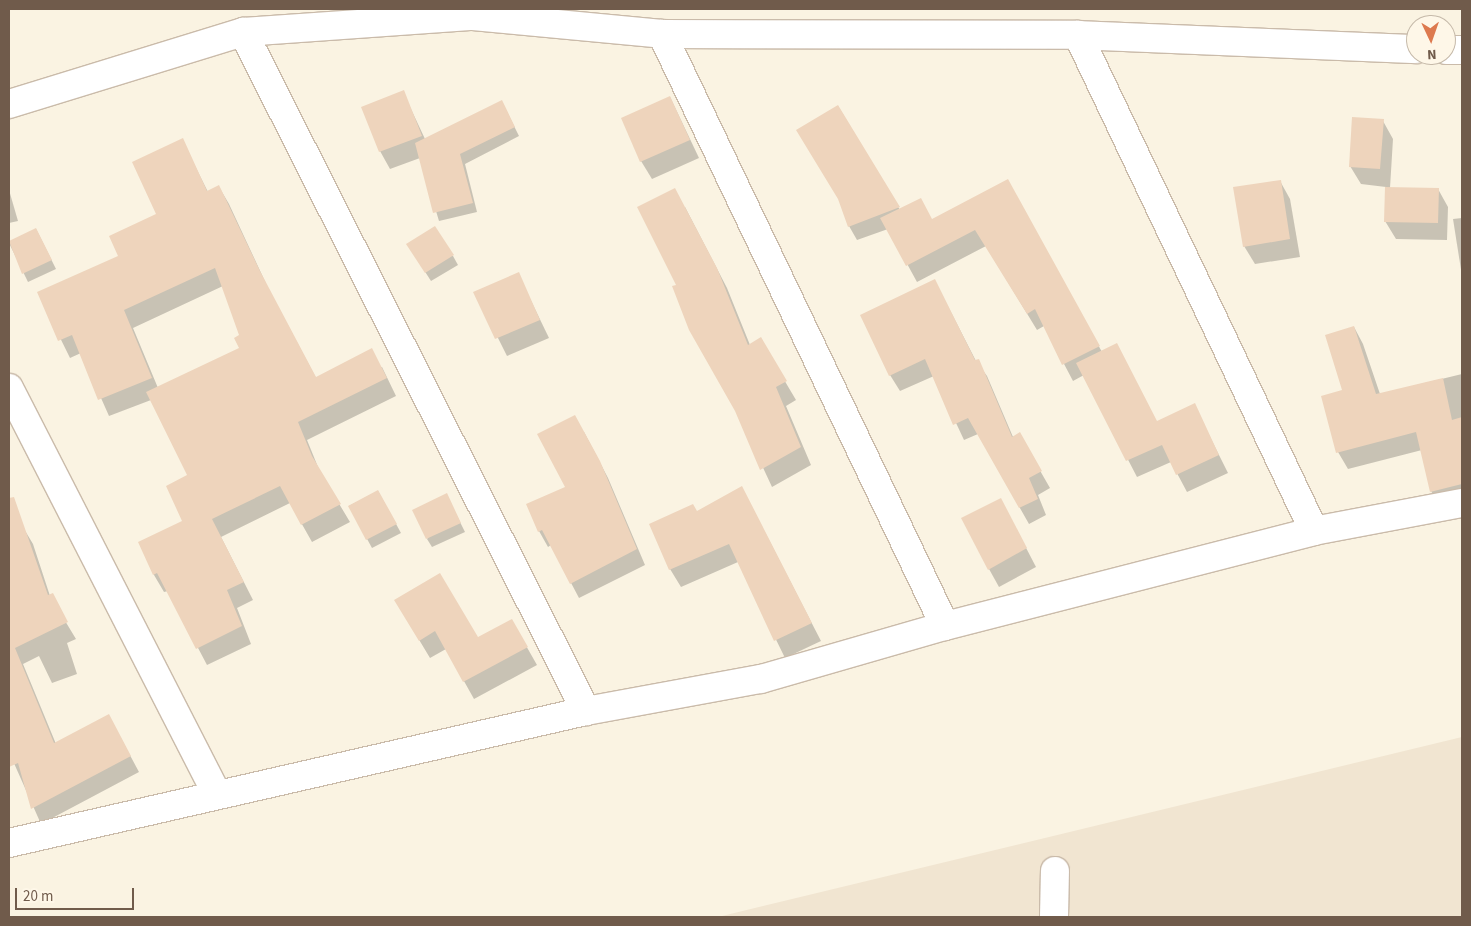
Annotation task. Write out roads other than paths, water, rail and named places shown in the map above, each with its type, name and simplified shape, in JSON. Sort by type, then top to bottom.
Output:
[{"type":"street","points":[[9,104],[243,32],[472,16],[662,34],[1078,35],[1406,49]]},
{"type":"street","points":[[243,32],[586,711]]},
{"type":"street","points":[[662,34],[945,626]]},
{"type":"street","points":[[1078,35],[1314,531]]},
{"type":"street","points":[[9,388],[217,794]]},
{"type":"street","points":[[9,843],[586,711],[761,679],[945,626],[1314,531],[1462,504]]},
{"type":"street","points":[[1054,917],[1055,871]]}]
